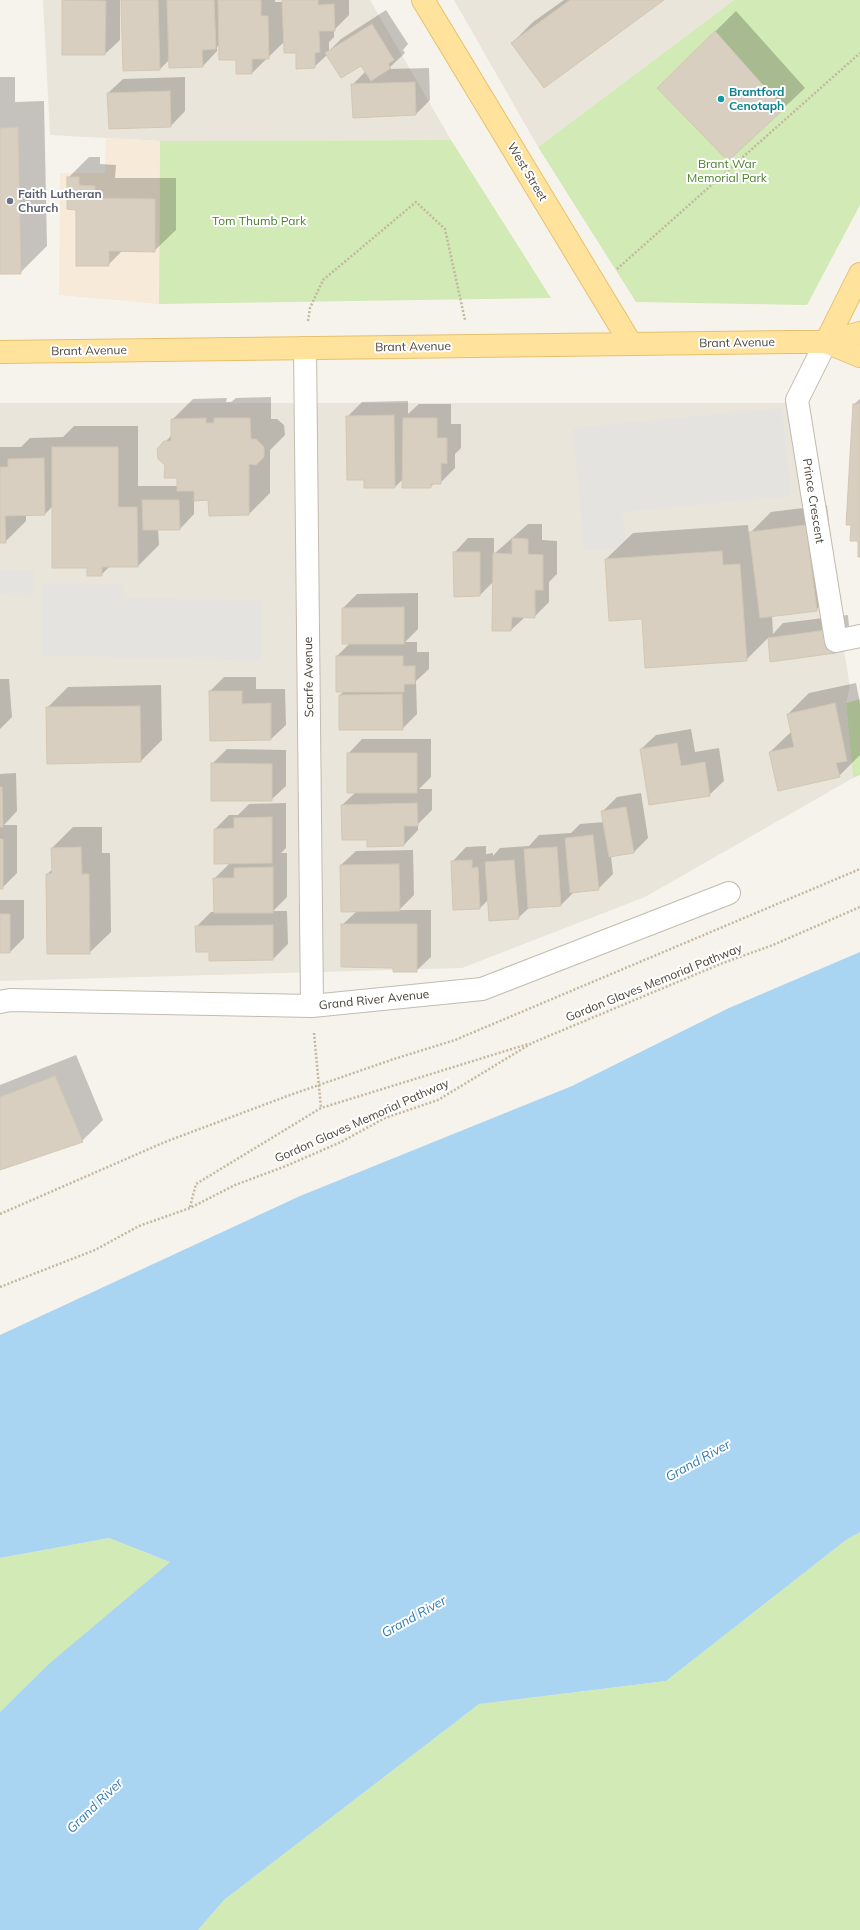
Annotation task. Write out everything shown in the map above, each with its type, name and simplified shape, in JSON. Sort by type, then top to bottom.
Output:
[{"type":"main road","name":"West Street","points":[[422,0],[631,344]]},
{"type":"main road","points":[[826,342],[860,274]]},
{"type":"main road","name":"Brant Avenue","points":[[0,352],[826,342],[860,333]]},
{"type":"main road","name":"Brant Avenue","points":[[826,342],[860,356]]},
{"type":"street","name":"Prince Crescent","points":[[826,342],[797,400],[836,641],[860,636]]},
{"type":"street","name":"Scarfe Avenue","points":[[305,348],[312,1006]]},
{"type":"street","name":"Grand River Avenue","points":[[0,1002],[18,1000],[312,1006],[482,989],[729,893]]},
{"type":"path","points":[[596,287],[860,52]]},
{"type":"path","points":[[305,348],[310,308],[323,280],[416,202],[444,228],[470,346]]},
{"type":"path","points":[[0,1214],[165,1142],[318,1085],[455,1040],[860,869]]},
{"type":"path","name":"Gordon Glaves Memorial Pathway","points":[[0,1287],[95,1250],[139,1226],[190,1208],[235,1185],[286,1166],[341,1142],[385,1118],[438,1100],[532,1043],[773,945],[860,907]]},
{"type":"path","points":[[312,1006],[321,1108]]},
{"type":"path","points":[[190,1208],[196,1184],[321,1108],[532,1043]]},
{"type":"shaded area","points":[[43,0],[370,0],[451,140],[160,141],[50,135]]},
{"type":"shaded area","points":[[454,0],[734,0],[538,147]]},
{"type":"shaded area","points":[[106,138],[160,141],[159,304],[59,295],[60,173],[105,173]]},
{"type":"shaded area","points":[[0,403],[808,403],[809,438],[850,687],[846,703],[853,778],[645,897],[462,968],[0,981]]},
{"type":"shaded area","points":[[782,408],[791,496],[623,512],[626,547],[584,551],[573,428]]},
{"type":"shaded area","points":[[0,570],[34,571],[33,596],[0,595]]},
{"type":"shaded area","points":[[43,583],[124,585],[124,598],[262,601],[261,661],[41,655]]},
{"type":"green space","name":"Brant War Memorial Park","points":[[734,0],[860,0],[860,205],[807,305],[636,302],[538,147]]},
{"type":"green space","name":"Tom Thumb Park","points":[[451,140],[551,298],[159,304],[160,141]]},
{"type":"green space","points":[[860,699],[860,775],[853,778],[846,703]]},
{"type":"green space","points":[[860,1532],[860,1930],[198,1930],[224,1900],[479,1704],[666,1681],[846,1540]]},
{"type":"green space","points":[[109,1538],[170,1562],[51,1663],[0,1712],[0,1558]]},
{"type":"water","name":"Grand River","points":[[860,952],[860,1532],[846,1540],[666,1681],[479,1704],[224,1900],[198,1930],[0,1930],[0,1712],[50,1663],[170,1562],[109,1538],[0,1558],[0,1335],[300,1196],[572,1086],[729,1008]]},
{"type":"building","points":[[62,0],[106,1],[105,55],[62,55]]},
{"type":"building","points":[[121,0],[158,0],[160,70],[123,71]]},
{"type":"building","points":[[167,0],[214,0],[216,49],[202,50],[203,67],[169,68]]},
{"type":"building","points":[[218,0],[261,0],[261,16],[268,16],[269,59],[252,59],[252,74],[236,74],[236,60],[219,60]]},
{"type":"building","points":[[282,0],[318,0],[318,5],[334,4],[335,31],[319,31],[320,52],[315,53],[315,68],[296,69],[296,53],[284,53]]},
{"type":"building","points":[[570,0],[664,0],[544,88],[511,43]]},
{"type":"building","points":[[372,24],[394,60],[388,64],[391,68],[371,81],[361,66],[341,78],[325,53]]},
{"type":"building","name":"Brantford Cenotaph","points":[[715,31],[784,109],[728,161],[657,88]]},
{"type":"building","points":[[415,82],[416,115],[353,118],[351,84]]},
{"type":"building","points":[[170,91],[171,127],[109,129],[107,93]]},
{"type":"building","name":"Faith Lutheran Church","points":[[18,127],[21,274],[0,274],[0,128]]},
{"type":"building","points":[[67,177],[79,177],[79,185],[95,186],[95,198],[155,199],[155,252],[109,251],[109,266],[76,266],[76,210],[67,209]]},
{"type":"building","points":[[853,404],[860,404],[860,557],[858,557],[858,541],[850,541],[851,525],[846,525]]},
{"type":"building","points":[[394,415],[395,488],[364,488],[364,480],[347,480],[346,416]]},
{"type":"building","points":[[206,418],[206,423],[214,423],[214,418],[250,418],[251,439],[256,439],[264,447],[264,457],[256,465],[249,464],[249,515],[209,516],[208,500],[194,501],[194,491],[177,491],[177,478],[164,478],[165,465],[158,459],[157,449],[164,441],[171,441],[171,419]]},
{"type":"building","points":[[403,418],[437,418],[437,438],[447,438],[447,464],[441,463],[441,484],[431,484],[431,488],[402,488]]},
{"type":"building","points":[[52,447],[118,447],[118,507],[137,507],[138,567],[102,567],[102,576],[87,576],[87,568],[52,568]]},
{"type":"building","points":[[44,458],[45,515],[5,516],[6,543],[0,543],[0,467],[8,467],[8,459]]},
{"type":"building","points":[[142,500],[179,500],[180,530],[143,530]]},
{"type":"building","points":[[806,525],[817,611],[760,618],[749,532]]},
{"type":"building","points":[[512,538],[528,539],[528,554],[543,555],[543,590],[535,590],[535,618],[512,617],[511,631],[492,631],[493,553],[512,554]]},
{"type":"building","points":[[722,551],[723,565],[740,564],[747,661],[645,668],[642,619],[609,621],[605,559]]},
{"type":"building","points":[[453,552],[480,552],[480,596],[454,597]]},
{"type":"building","points":[[404,607],[404,644],[342,644],[342,608]]},
{"type":"building","points":[[834,629],[836,653],[770,662],[768,638]]},
{"type":"building","points":[[336,656],[403,656],[403,666],[415,666],[415,684],[404,684],[404,692],[336,692]]},
{"type":"building","points":[[209,691],[242,691],[242,704],[271,703],[271,740],[210,741]]},
{"type":"building","points":[[402,694],[403,730],[339,730],[339,695]]},
{"type":"building","points":[[835,703],[847,761],[836,763],[840,777],[778,791],[769,752],[794,747],[787,714]]},
{"type":"building","points":[[140,706],[141,762],[47,764],[46,707]]},
{"type":"building","points":[[677,743],[681,766],[705,762],[710,796],[649,805],[640,749]]},
{"type":"building","points":[[347,753],[417,753],[417,793],[347,793]]},
{"type":"building","points":[[211,763],[272,764],[272,801],[211,801]]},
{"type":"building","points":[[0,787],[2,787],[3,827],[0,827]]},
{"type":"building","points":[[417,803],[418,826],[404,826],[404,846],[367,847],[367,840],[342,840],[341,805]]},
{"type":"building","points":[[626,807],[634,853],[609,857],[601,811]]},
{"type":"building","points":[[272,817],[272,863],[214,864],[214,829],[234,828],[234,818]]},
{"type":"building","points":[[593,835],[599,890],[570,893],[565,838]]},
{"type":"building","points":[[0,839],[3,839],[3,889],[0,889]]},
{"type":"building","points":[[81,847],[82,874],[89,874],[90,954],[47,954],[46,874],[52,873],[51,848]]},
{"type":"building","points":[[557,847],[561,906],[528,908],[524,849]]},
{"type":"building","points":[[472,860],[472,868],[478,867],[480,909],[453,910],[451,861]]},
{"type":"building","points":[[514,860],[519,919],[489,921],[485,862]]},
{"type":"building","points":[[399,864],[400,911],[341,912],[340,865]]},
{"type":"building","points":[[273,867],[273,913],[214,913],[213,878],[234,878],[234,868]]},
{"type":"building","points":[[0,914],[10,914],[10,953],[0,953]]},
{"type":"building","points":[[341,924],[417,924],[417,972],[393,972],[393,968],[341,967]]},
{"type":"building","points":[[273,925],[273,960],[209,961],[209,952],[196,952],[195,926]]},
{"type":"building","points":[[55,1076],[83,1142],[0,1170],[0,1097]]},
{"type":"place","name":"Brantford Cenotaph","points":[[721,99]]},
{"type":"place","name":"Faith Lutheran Church","points":[[10,201]]}]
